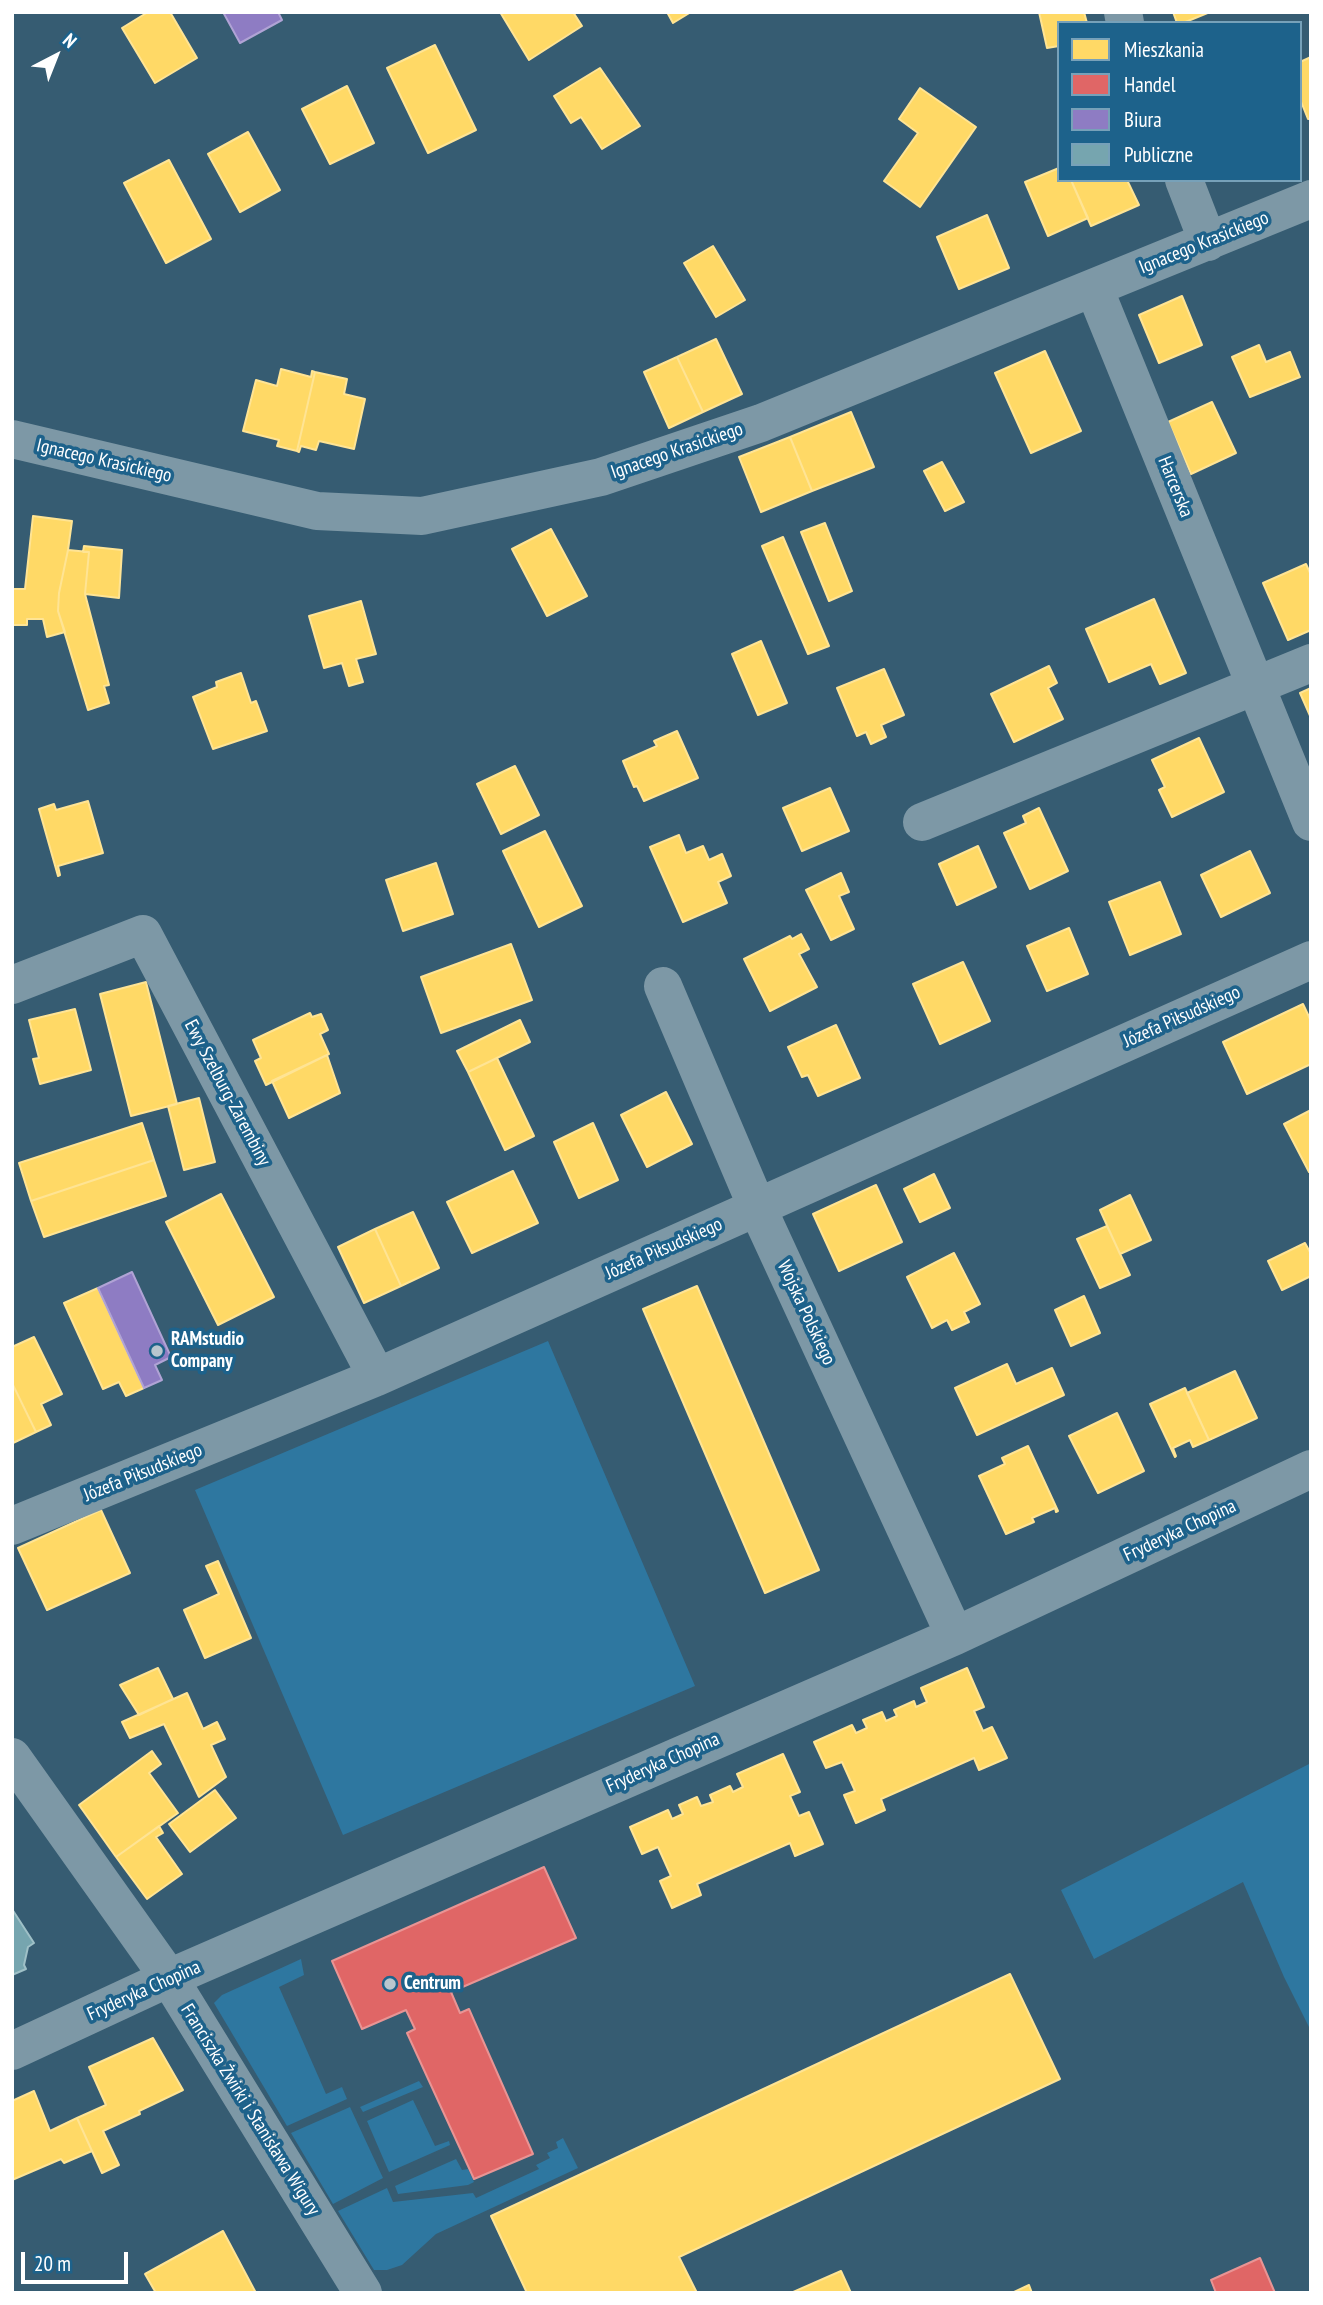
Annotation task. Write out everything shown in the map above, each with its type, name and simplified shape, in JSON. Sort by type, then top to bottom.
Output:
[{"type":"street","points":[[1185,182],[1208,242]]},
{"type":"street","name":"Ignacego Krasickiego","points":[[12,439],[317,511],[422,516],[601,477],[749,427],[1311,200]]},
{"type":"street","name":"Harcerska","points":[[1094,288],[1311,822]]},
{"type":"street","points":[[922,822],[1311,663]]},
{"type":"street","name":"Ewy Szelburg-Zarembiny","points":[[12,985],[143,934],[377,1377]]},
{"type":"street","name":"Józefa Piłsudskiego","points":[[12,1526],[377,1377],[1311,960]]},
{"type":"street","name":"Wojska Polskiego","points":[[663,986],[757,1208],[955,1636]]},
{"type":"street","name":"Fryderyka Chopina","points":[[12,2050],[169,1978],[955,1636],[1311,1469]]},
{"type":"street","name":"Franciszka Żwirki i Stanisława Wigury","points":[[12,1757],[169,1978],[363,2293]]},
{"type":"shaded area","points":[[548,1341],[695,1686],[343,1835],[195,1490]]},
{"type":"shaded area","points":[[1311,1763],[1311,2031],[1284,1977],[1243,1882],[1094,1959],[1061,1890]]},
{"type":"shaded area","points":[[301,1959],[304,1975],[279,1987],[326,2094],[342,2087],[347,2099],[287,2126],[214,2003],[222,1995]]},
{"type":"shaded area","points":[[419,2081],[423,2087],[363,2112],[360,2107]]},
{"type":"shaded area","points":[[413,2100],[435,2146],[449,2141],[450,2145],[389,2172],[367,2121]]},
{"type":"shaded area","points":[[350,2107],[383,2178],[333,2204],[291,2133]]},
{"type":"shaded area","points":[[563,2138],[578,2168],[436,2234],[402,2265],[387,2270],[374,2270],[338,2211],[387,2188],[393,2202],[473,2193],[476,2198],[539,2169],[536,2165],[550,2158],[547,2153],[558,2148],[556,2142]]},
{"type":"shaded area","points":[[456,2159],[462,2170],[468,2169],[474,2182],[398,2194],[395,2186]]},
{"type":"building: Mieszkania","points":[[148,12],[170,12],[197,58],[155,83],[122,28]]},
{"type":"building: Mieszkania","points":[[500,12],[573,12],[582,26],[529,60]]},
{"type":"building: Mieszkania","points":[[667,12],[691,12],[673,23]]},
{"type":"building: Mieszkania","points":[[1039,12],[1084,12],[1086,21],[1057,21],[1057,46],[1047,48]]},
{"type":"building: Mieszkania","points":[[1173,12],[1210,12],[1188,21],[1176,21]]},
{"type":"building: Mieszkania","points":[[435,45],[476,130],[428,153],[387,68]]},
{"type":"building: Mieszkania","points":[[1311,57],[1311,119],[1308,119],[1302,104],[1302,61]]},
{"type":"building: Mieszkania","points":[[600,68],[640,126],[602,149],[581,117],[571,123],[554,96]]},
{"type":"building: Mieszkania","points":[[347,86],[374,143],[330,164],[302,109]]},
{"type":"building: Mieszkania","points":[[920,88],[976,127],[920,207],[884,181],[918,133],[899,119]]},
{"type":"building: Mieszkania","points":[[248,132],[280,190],[240,212],[208,154]]},
{"type":"building: Mieszkania","points":[[169,160],[211,239],[166,263],[124,183]]},
{"type":"building: Mieszkania","points":[[1057,169],[1057,182],[1072,182],[1088,218],[1048,236],[1025,182]]},
{"type":"building: Mieszkania","points":[[1072,182],[1128,182],[1139,205],[1091,226]]},
{"type":"building: Mieszkania","points":[[987,215],[1009,268],[959,289],[937,237]]},
{"type":"building: Mieszkania","points":[[713,246],[745,300],[716,317],[684,263]]},
{"type":"building: Mieszkania","points":[[1182,296],[1202,345],[1159,363],[1139,315]]},
{"type":"building: Mieszkania","points":[[716,339],[742,394],[703,412],[677,357]]},
{"type":"building: Mieszkania","points":[[1259,345],[1266,362],[1290,352],[1300,377],[1250,397],[1232,357]]},
{"type":"building: Mieszkania","points":[[1045,351],[1081,431],[1031,453],[995,373]]},
{"type":"building: Mieszkania","points":[[677,357],[703,412],[669,428],[644,372]]},
{"type":"building: Mieszkania","points":[[281,369],[311,377],[312,371],[315,372],[297,451],[277,446],[279,440],[243,431],[256,380],[277,386]]},
{"type":"building: Mieszkania","points":[[315,372],[347,379],[344,394],[365,399],[354,449],[319,441],[316,450],[301,446],[299,452],[297,451]]},
{"type":"building: Mieszkania","points":[[1212,402],[1236,453],[1191,474],[1168,422]]},
{"type":"building: Mieszkania","points":[[851,412],[874,467],[812,491],[790,437]]},
{"type":"building: Mieszkania","points":[[790,437],[812,491],[761,512],[739,457]]},
{"type":"building: Mieszkania","points":[[942,462],[964,502],[945,511],[924,471]]},
{"type":"building: Mieszkania","points":[[33,516],[72,521],[59,593],[58,611],[65,632],[47,637],[43,619],[27,619],[27,625],[12,625],[12,589],[25,589]]},
{"type":"building: Mieszkania","points":[[825,523],[852,591],[829,601],[801,532]]},
{"type":"building: Mieszkania","points":[[551,529],[587,596],[547,616],[512,549]]},
{"type":"building: Mieszkania","points":[[783,537],[829,646],[808,654],[762,546]]},
{"type":"building: Mieszkania","points":[[84,546],[122,550],[119,598],[85,594],[89,552],[83,552]]},
{"type":"building: Mieszkania","points":[[68,550],[89,552],[85,594],[109,685],[104,686],[109,703],[88,710],[58,611]]},
{"type":"building: Mieszkania","points":[[1306,564],[1311,575],[1311,630],[1288,640],[1263,583]]},
{"type":"building: Mieszkania","points":[[1154,599],[1186,673],[1160,684],[1151,664],[1109,682],[1086,629]]},
{"type":"building: Mieszkania","points":[[361,601],[376,654],[356,659],[363,682],[349,686],[342,663],[324,668],[309,616]]},
{"type":"building: Mieszkania","points":[[761,641],[787,703],[758,715],[732,654]]},
{"type":"building: Mieszkania","points":[[1049,666],[1057,683],[1048,688],[1063,719],[1014,742],[991,694]]},
{"type":"building: Mieszkania","points":[[884,669],[904,715],[881,725],[886,737],[871,744],[866,732],[857,736],[837,688]]},
{"type":"building: Mieszkania","points":[[241,673],[251,703],[256,701],[267,731],[213,749],[193,697],[217,687],[216,682]]},
{"type":"building: Mieszkania","points":[[1311,688],[1311,718],[1300,693]]},
{"type":"building: Mieszkania","points":[[677,731],[698,778],[644,801],[637,786],[634,787],[623,761],[657,746],[654,741]]},
{"type":"building: Mieszkania","points":[[1199,738],[1224,792],[1172,817],[1159,790],[1165,787],[1152,760]]},
{"type":"building: Mieszkania","points":[[515,766],[539,815],[501,834],[477,784]]},
{"type":"building: Mieszkania","points":[[830,788],[849,831],[802,851],[783,808]]},
{"type":"building: Mieszkania","points":[[88,801],[103,853],[58,866],[58,876],[39,809],[54,804],[56,810]]},
{"type":"building: Mieszkania","points":[[1039,808],[1068,871],[1030,889],[1004,833],[1026,823],[1023,816]]},
{"type":"building: Mieszkania","points":[[545,831],[582,906],[539,927],[503,851]]},
{"type":"building: Mieszkania","points":[[679,835],[686,853],[703,846],[709,860],[722,854],[731,876],[718,882],[727,903],[683,922],[650,847]]},
{"type":"building: Mieszkania","points":[[978,846],[996,887],[957,905],[939,864]]},
{"type":"building: Mieszkania","points":[[1250,851],[1270,893],[1221,917],[1201,875]]},
{"type":"building: Mieszkania","points":[[436,863],[453,914],[403,931],[386,880]]},
{"type":"building: Mieszkania","points":[[841,873],[849,892],[839,896],[854,929],[831,940],[806,890]]},
{"type":"building: Mieszkania","points":[[1160,882],[1181,934],[1130,955],[1109,902]]},
{"type":"building: Mieszkania","points":[[1069,928],[1088,974],[1047,991],[1027,946]]},
{"type":"building: Mieszkania","points":[[801,934],[809,949],[799,954],[817,987],[770,1011],[744,959],[790,936],[792,939]]},
{"type":"building: Mieszkania","points":[[511,944],[532,1000],[441,1033],[421,977]]},
{"type":"building: Mieszkania","points":[[963,962],[990,1021],[940,1044],[913,984]]},
{"type":"building: Mieszkania","points":[[146,982],[177,1104],[131,1116],[100,994]]},
{"type":"building: Mieszkania","points":[[1303,1004],[1311,1021],[1311,1064],[1247,1094],[1223,1042]]},
{"type":"building: Mieszkania","points":[[75,1009],[91,1070],[40,1084],[33,1059],[39,1058],[29,1020]]},
{"type":"building: Mieszkania","points":[[310,1013],[312,1017],[321,1014],[328,1030],[320,1034],[329,1054],[266,1085],[255,1061],[261,1058],[253,1040]]},
{"type":"building: Mieszkania","points":[[520,1020],[530,1042],[468,1072],[457,1051]]},
{"type":"building: Mieszkania","points":[[836,1025],[860,1078],[818,1096],[808,1075],[802,1077],[788,1047]]},
{"type":"building: Mieszkania","points":[[327,1055],[340,1093],[289,1118],[272,1081]]},
{"type":"building: Mieszkania","points":[[497,1058],[534,1136],[505,1150],[468,1072]]},
{"type":"building: Mieszkania","points":[[666,1092],[692,1144],[647,1167],[621,1115]]},
{"type":"building: Mieszkania","points":[[199,1098],[215,1162],[184,1170],[168,1106]]},
{"type":"building: Mieszkania","points":[[1311,1110],[1311,1171],[1309,1172],[1284,1124]]},
{"type":"building: Mieszkania","points":[[142,1123],[154,1160],[31,1201],[19,1163]]},
{"type":"building: Mieszkania","points":[[593,1123],[618,1180],[579,1198],[554,1142]]},
{"type":"building: Mieszkania","points":[[154,1160],[166,1196],[44,1237],[31,1201]]},
{"type":"building: Mieszkania","points":[[513,1171],[538,1223],[472,1253],[447,1202]]},
{"type":"building: Mieszkania","points":[[934,1174],[950,1208],[920,1222],[904,1189]]},
{"type":"building: Mieszkania","points":[[876,1185],[902,1242],[839,1271],[813,1214]]},
{"type":"building: Mieszkania","points":[[221,1194],[274,1297],[218,1325],[166,1222]]},
{"type":"building: Mieszkania","points":[[1130,1195],[1151,1240],[1120,1254],[1100,1210]]},
{"type":"building: Mieszkania","points":[[413,1212],[439,1268],[401,1286],[375,1229]]},
{"type":"building: Mieszkania","points":[[1107,1226],[1130,1275],[1100,1288],[1077,1239]]},
{"type":"building: Mieszkania","points":[[375,1229],[401,1286],[364,1303],[338,1247]]},
{"type":"building: Mieszkania","points":[[1305,1243],[1311,1254],[1311,1276],[1282,1290],[1268,1261]]},
{"type":"building: Mieszkania","points":[[954,1253],[980,1304],[964,1312],[969,1322],[952,1330],[947,1320],[932,1328],[907,1277]]},
{"type":"building: Mieszkania","points":[[697,1286],[819,1570],[765,1593],[643,1309]]},
{"type":"building: Mieszkania","points":[[98,1288],[144,1388],[126,1396],[119,1382],[103,1389],[64,1303]]},
{"type":"building: Mieszkania","points":[[1084,1296],[1100,1333],[1071,1346],[1055,1310]]},
{"type":"building: Mieszkania","points":[[34,1337],[62,1394],[41,1404],[51,1425],[36,1432],[12,1383],[12,1347]]},
{"type":"building: Mieszkania","points":[[1007,1364],[1016,1384],[1052,1368],[1064,1395],[977,1435],[955,1388]]},
{"type":"building: Mieszkania","points":[[1235,1371],[1257,1418],[1209,1440],[1187,1393]]},
{"type":"building: Mieszkania","points":[[12,1383],[36,1432],[13,1443],[12,1441]]},
{"type":"building: Mieszkania","points":[[1185,1388],[1209,1440],[1193,1447],[1190,1440],[1173,1448],[1175,1457],[1150,1404]]},
{"type":"building: Mieszkania","points":[[1117,1413],[1144,1471],[1098,1493],[1069,1436]]},
{"type":"building: Mieszkania","points":[[1028,1446],[1058,1511],[1056,1512],[1055,1508],[1032,1518],[1034,1522],[1006,1534],[979,1476],[1005,1464],[1002,1458]]},
{"type":"building: Mieszkania","points":[[101,1510],[130,1573],[47,1610],[18,1548]]},
{"type":"building: Mieszkania","points":[[218,1561],[251,1638],[205,1658],[184,1610],[219,1594],[206,1566]]},
{"type":"building: Mieszkania","points":[[158,1668],[173,1699],[139,1715],[120,1685]]},
{"type":"building: Mieszkania","points":[[967,1668],[984,1707],[974,1711],[983,1731],[992,1727],[1007,1758],[979,1770],[974,1758],[881,1799],[885,1810],[856,1823],[844,1795],[855,1791],[842,1762],[826,1768],[814,1742],[852,1725],[856,1733],[867,1728],[863,1720],[882,1712],[886,1721],[897,1716],[894,1710],[914,1701],[916,1707],[927,1702],[921,1688]]},
{"type":"building: Mieszkania","points":[[187,1693],[203,1729],[217,1722],[225,1739],[211,1745],[226,1777],[199,1797],[164,1724],[130,1738],[122,1722]]},
{"type":"building: Mieszkania","points":[[152,1751],[161,1764],[149,1773],[178,1813],[116,1857],[79,1805]]},
{"type":"building: Mieszkania","points":[[783,1754],[800,1792],[790,1796],[799,1816],[809,1812],[823,1844],[795,1856],[790,1843],[697,1884],[701,1895],[672,1908],[660,1881],[671,1876],[658,1847],[642,1854],[630,1827],[668,1810],[672,1819],[683,1814],[679,1805],[697,1797],[701,1806],[713,1802],[710,1795],[730,1786],[733,1792],[743,1787],[737,1774]]},
{"type":"building: Mieszkania","points":[[215,1790],[236,1818],[190,1852],[169,1824]]},
{"type":"building: Mieszkania","points":[[159,1826],[163,1833],[156,1837],[182,1874],[147,1899],[116,1857]]},
{"type":"building: Mieszkania","points":[[1010,1974],[1060,2079],[679,2257],[697,2293],[527,2293],[491,2216]]},
{"type":"building: Mieszkania","points":[[153,2038],[183,2090],[103,2131],[119,2165],[102,2173],[77,2118],[106,2105],[89,2067]]},
{"type":"building: Mieszkania","points":[[34,2091],[50,2131],[77,2118],[92,2151],[64,2163],[61,2159],[12,2180],[12,2101]]},
{"type":"building: Mieszkania","points":[[223,2231],[256,2293],[156,2293],[145,2274]]},
{"type":"building: Mieszkania","points":[[841,2271],[851,2293],[791,2293]]},
{"type":"building: Mieszkania","points":[[1029,2285],[1032,2293],[1012,2293]]},
{"type":"building: Handel","points":[[544,1867],[576,1938],[451,1992],[460,2013],[469,2009],[533,2154],[474,2179],[407,2033],[415,2029],[406,2010],[362,2029],[332,1961]]},
{"type":"building: Handel","points":[[1260,2258],[1275,2293],[1216,2293],[1211,2280]]},
{"type":"building: Biura","points":[[223,12],[278,12],[282,20],[240,43]]},
{"type":"building: Biura","points":[[132,1272],[171,1357],[155,1365],[162,1380],[144,1388],[98,1288]]},
{"type":"building: Publiczne","points":[[12,1909],[34,1943],[28,1947],[24,1965],[26,1969],[12,1975]]},
{"type":"place","name":"RAMstudio Company","points":[[157,1351]]},
{"type":"place","name":"Centrum","points":[[390,1984]]}]
